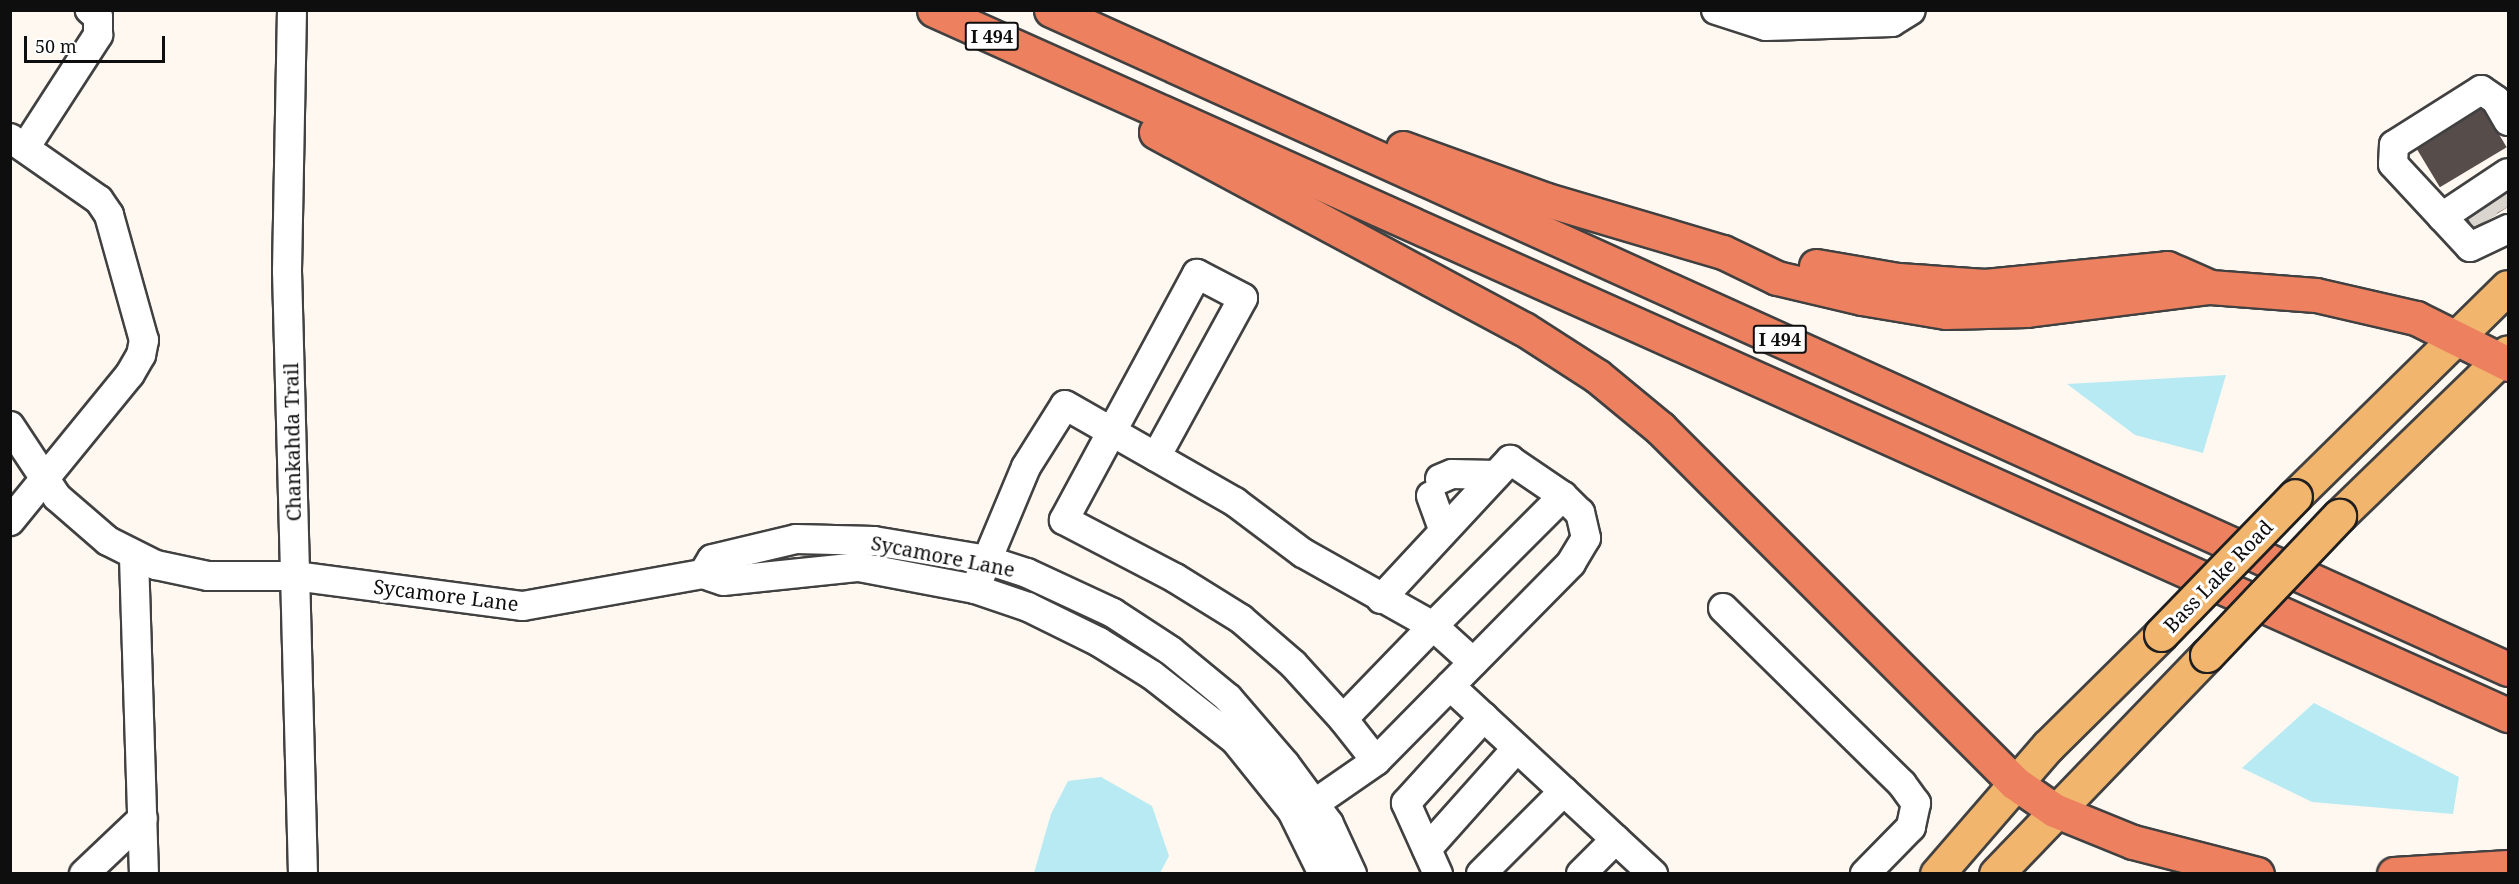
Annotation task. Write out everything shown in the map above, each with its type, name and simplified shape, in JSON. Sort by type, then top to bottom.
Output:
[{"type":"highway","name":"I 494","points":[[934,10],[2508,715]]},
{"type":"highway","name":"I 494","points":[[1051,10],[2508,669]]},
{"type":"highway","points":[[1083,24],[1547,200],[1724,252],[1777,278],[1946,312],[2027,310],[2210,287],[2316,295],[2416,318],[2453,339],[2506,359]]},
{"type":"highway","points":[[1050,62],[1119,113],[1514,324],[1597,376],[1660,428],[2015,783],[2054,810],[2133,842],[2257,873]]},
{"type":"highway","points":[[2394,873],[2508,867]]},
{"type":"main road","name":"Bass Lake Road","points":[[1936,873],[2015,783],[2295,496],[2508,287]]},
{"type":"main road","points":[[1996,873],[2338,516],[2506,359]]},
{"type":"street","points":[[10,521],[130,374],[141,355],[144,340],[109,214],[99,200],[18,143],[98,35],[98,17],[90,10]]},
{"type":"street","name":"Chankahda Trail","points":[[292,10],[287,259],[303,873]]},
{"type":"street","points":[[1716,10],[1766,26],[1892,22],[1911,10]]},
{"type":"street","points":[[2495,206],[2470,247],[2393,164],[2394,145],[2481,90],[2496,100],[2508,121]]},
{"type":"street","points":[[2442,217],[2495,206]]},
{"type":"street","points":[[1156,457],[1243,298],[1197,274],[1064,520],[1175,578],[1241,619],[1293,664],[1343,719],[1376,760]]},
{"type":"street","points":[[975,589],[1026,467],[1065,405],[1235,502],[1303,553],[1381,599],[1433,626],[1473,662]]},
{"type":"street","points":[[10,426],[43,478],[83,522],[134,557],[144,873]]},
{"type":"street","points":[[1305,811],[1376,760],[1571,563],[1586,538],[1580,513],[1563,496],[1510,460],[1381,599]]},
{"type":"street","points":[[1444,531],[1436,488],[1452,474],[1496,475]]},
{"type":"street","points":[[1343,719],[1563,496]]},
{"type":"street","name":"Sycamore Lane","points":[[703,574],[712,559],[796,539],[874,541],[987,560],[1027,573],[1113,613],[1171,651],[1228,698],[1286,764],[1305,811],[1323,873]]},
{"type":"street","name":"Sycamore Lane","points":[[134,557],[208,576],[295,576],[523,606],[703,574],[723,581],[859,567],[975,589],[1028,607],[1078,632],[1152,675],[1235,740],[1305,811],[1352,873]]},
{"type":"street","points":[[1723,608],[1902,784],[1916,803],[1911,827],[1865,873]]},
{"type":"street","points":[[1450,686],[1649,872]]},
{"type":"street","points":[[1484,717],[1406,803],[1432,861],[1517,748]]},
{"type":"street","points":[[1481,873],[1564,791]]},
{"type":"street","points":[[84,873],[143,818]]},
{"type":"street","points":[[1581,873],[1616,839]]},
{"type":"water","points":[[2226,375],[2203,453],[2135,435],[2067,384]]},
{"type":"water","points":[[2314,703],[2459,777],[2453,814],[2312,802],[2242,768]]},
{"type":"water","points":[[1101,777],[1152,806],[1169,856],[1160,873],[1034,873],[1051,814],[1068,781]]},
{"type":"building","points":[[2482,106],[2507,147],[2440,187],[2415,146]]},
{"type":"building","points":[[2508,185],[2508,207],[2469,231],[2459,216]]},
{"type":"tunnel","points":[[2496,193],[2505,209]]},
{"type":"tunnel","points":[[2477,205],[2485,221]]}]
